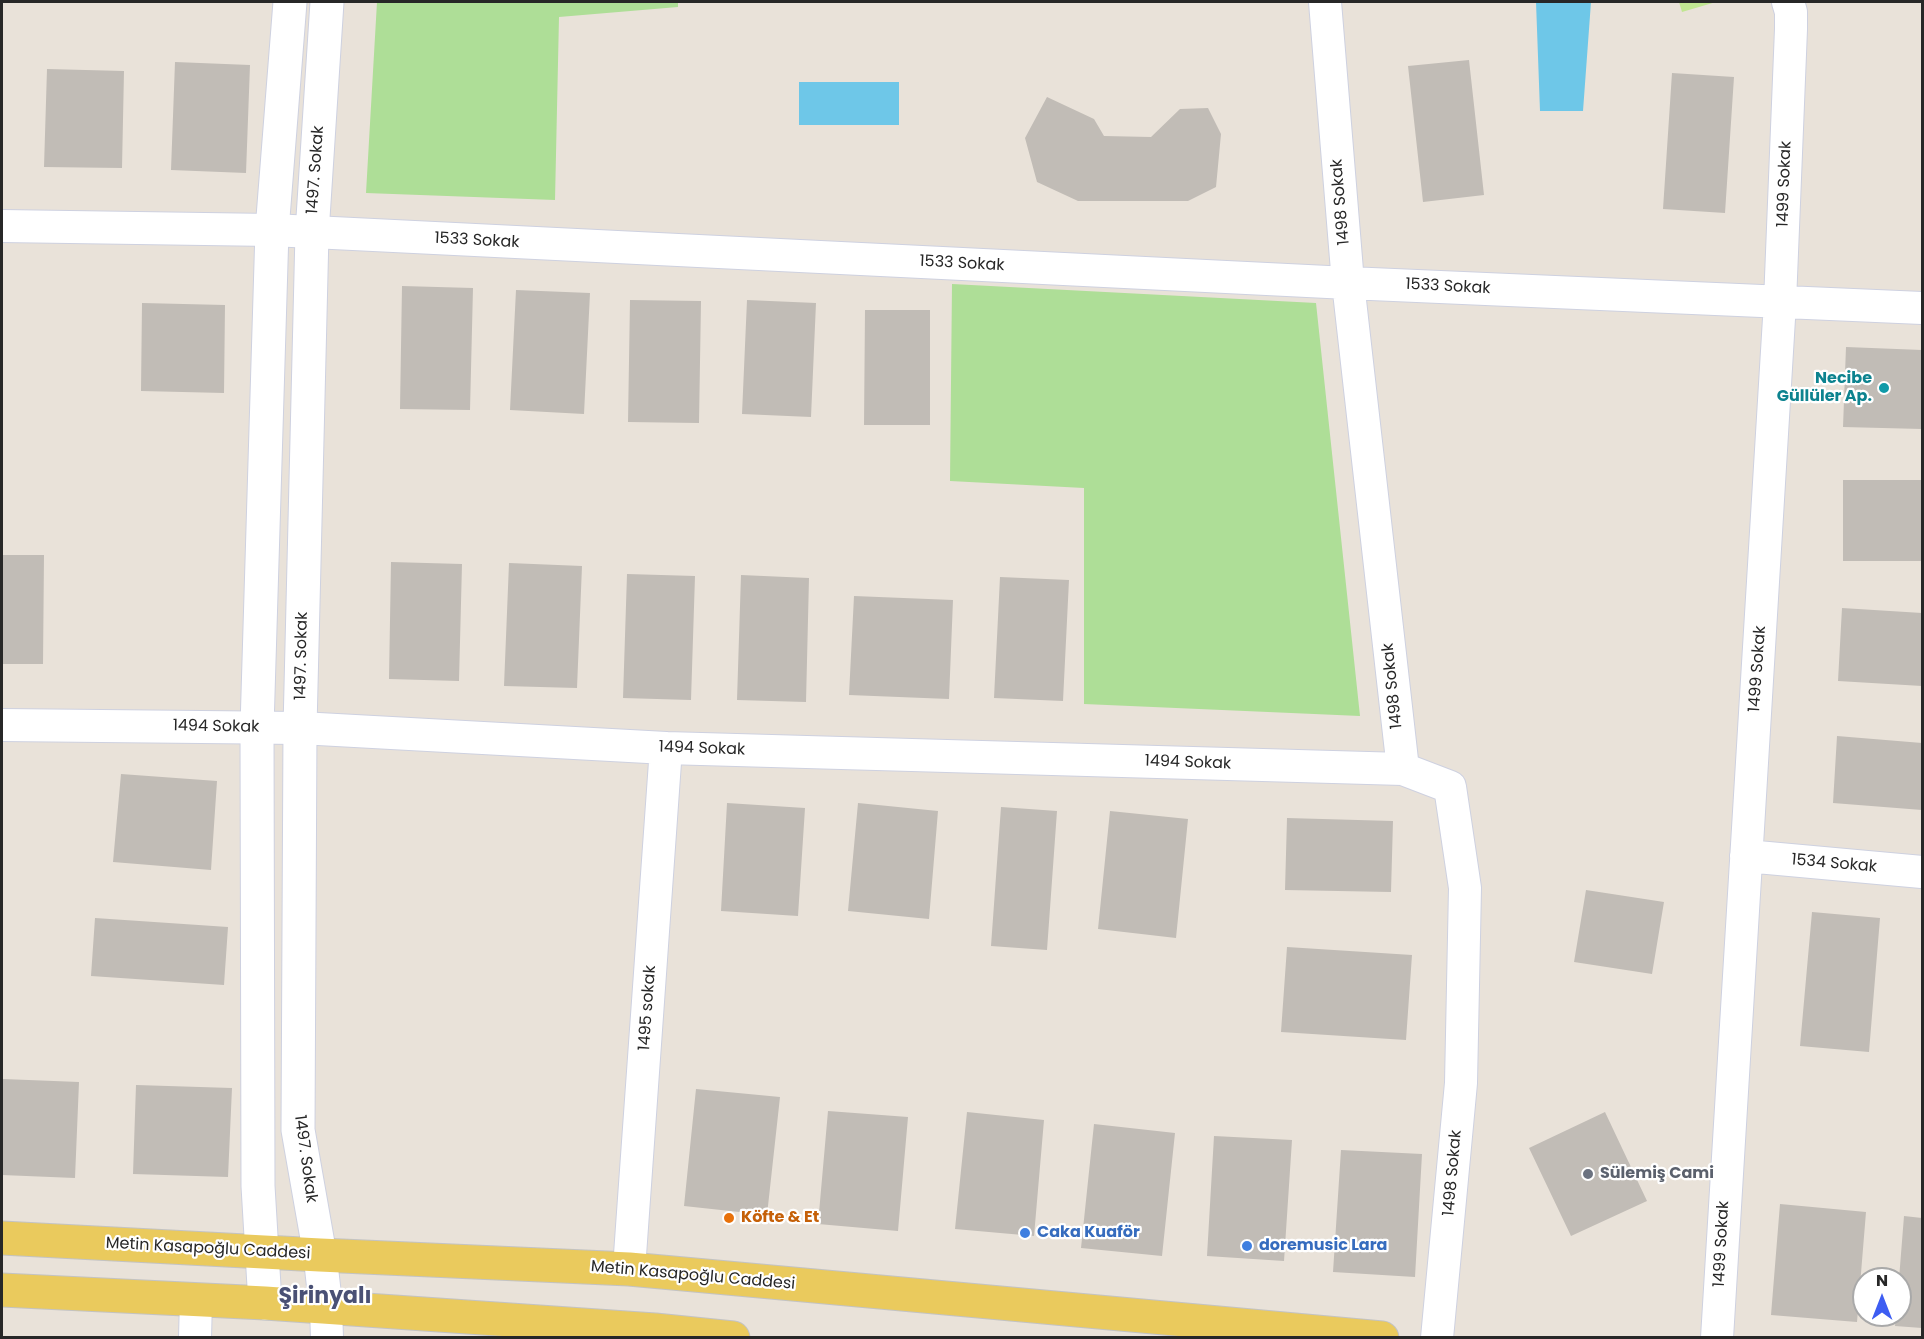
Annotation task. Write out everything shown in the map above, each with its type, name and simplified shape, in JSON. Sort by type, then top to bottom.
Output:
[{"type":"main road","name":"Metin Kasapoğlu Caddesi","points":[[2,1238],[629,1269],[1382,1338]]},
{"type":"main road","points":[[2,1290],[265,1303],[326,1323],[644,1329],[734,1338]]},
{"type":"street","points":[[265,1303],[258,1186],[257,727],[272,230],[290,2]]},
{"type":"street","name":"1497. Sokak","points":[[326,1323],[320,1255],[298,1130],[300,728],[312,233],[327,2]]},
{"type":"street","name":"1498 Sokak","points":[[1325,2],[1348,283],[1402,769],[1450,787],[1465,888],[1461,1083],[1437,1338]]},
{"type":"street","name":"1499 Sokak","points":[[1717,1338],[1780,302],[1791,29],[1791,12],[1788,2]]},
{"type":"street","name":"1533 Sokak","points":[[2,226],[272,230],[1348,283],[1923,308]]},
{"type":"street","name":"1494 Sokak","points":[[2,725],[300,728],[666,748],[1402,769]]},
{"type":"street","name":"1495 sokak","points":[[629,1269],[666,748]]},
{"type":"street","name":"1534 Sokak","points":[[1746,856],[1923,872]]},
{"type":"street","points":[[195,1338],[196,1300]]},
{"type":"green space","points":[[377,2],[678,2],[678,7],[559,17],[555,200],[366,193]]},
{"type":"green space","points":[[1679,2],[1716,2],[1682,12]]},
{"type":"green space","points":[[952,284],[1316,303],[1360,716],[1084,704],[1084,488],[950,481]]},
{"type":"water","points":[[1536,2],[1591,2],[1583,111],[1540,111]]},
{"type":"water","points":[[799,82],[899,82],[899,125],[799,125]]},
{"type":"building","points":[[1469,60],[1484,195],[1423,202],[1408,66]]},
{"type":"building","points":[[175,62],[250,65],[246,173],[171,170]]},
{"type":"building","points":[[47,69],[124,71],[122,168],[44,167]]},
{"type":"building","points":[[1672,73],[1734,77],[1725,213],[1663,209]]},
{"type":"building","points":[[1047,97],[1094,119],[1104,136],[1151,137],[1180,109],[1208,108],[1221,134],[1216,187],[1188,201],[1078,201],[1037,182],[1025,138]]},
{"type":"building","points":[[402,286],[473,288],[470,410],[400,409]]},
{"type":"building","points":[[516,290],[590,293],[584,414],[510,410]]},
{"type":"building","points":[[630,300],[701,301],[699,423],[628,422]]},
{"type":"building","points":[[747,300],[816,303],[811,417],[742,414]]},
{"type":"building","points":[[142,303],[225,305],[224,393],[141,391]]},
{"type":"building","points":[[865,310],[930,310],[930,425],[864,425]]},
{"type":"building","name":"Necibe Güllüler Ap.","points":[[1846,347],[1922,350],[1922,429],[1843,427]]},
{"type":"building","points":[[1843,480],[1922,480],[1922,561],[1843,561]]},
{"type":"building","points":[[2,555],[44,555],[43,664],[2,664]]},
{"type":"building","points":[[391,562],[462,564],[459,681],[389,679]]},
{"type":"building","points":[[509,563],[582,566],[577,688],[504,686]]},
{"type":"building","points":[[627,574],[695,576],[691,700],[623,698]]},
{"type":"building","points":[[741,575],[809,578],[806,702],[737,700]]},
{"type":"building","points":[[1000,577],[1069,580],[1063,701],[994,698]]},
{"type":"building","points":[[854,596],[953,600],[949,699],[849,695]]},
{"type":"building","points":[[1842,608],[1922,613],[1922,686],[1838,681]]},
{"type":"building","points":[[1837,736],[1922,743],[1922,810],[1833,803]]},
{"type":"building","points":[[121,774],[217,781],[211,870],[113,862]]},
{"type":"building","points":[[727,803],[805,808],[798,916],[721,911]]},
{"type":"building","points":[[858,803],[938,811],[929,919],[848,911]]},
{"type":"building","points":[[1001,807],[1057,811],[1047,950],[991,946]]},
{"type":"building","points":[[1110,811],[1188,819],[1176,938],[1098,929]]},
{"type":"building","points":[[1287,818],[1393,821],[1391,892],[1285,890]]},
{"type":"building","points":[[1586,890],[1664,902],[1652,974],[1574,962]]},
{"type":"building","points":[[1812,912],[1880,918],[1869,1052],[1800,1046]]},
{"type":"building","points":[[95,918],[228,927],[224,985],[91,976]]},
{"type":"building","points":[[1287,947],[1412,955],[1406,1040],[1281,1032]]},
{"type":"building","points":[[3,1079],[79,1082],[75,1178],[2,1175]]},
{"type":"building","points":[[136,1085],[232,1088],[228,1177],[133,1174]]},
{"type":"building","points":[[696,1089],[780,1097],[767,1215],[684,1206]]},
{"type":"building","points":[[828,1111],[908,1117],[898,1231],[818,1224]]},
{"type":"building","points":[[967,1112],[1044,1120],[1034,1236],[955,1229]]},
{"type":"building","name":"Sülemiş Cami","points":[[1605,1112],[1647,1201],[1571,1236],[1529,1148]]},
{"type":"building","points":[[1094,1124],[1175,1133],[1162,1256],[1081,1248]]},
{"type":"building","points":[[1214,1136],[1292,1140],[1284,1261],[1207,1256]]},
{"type":"building","points":[[1341,1150],[1422,1154],[1415,1277],[1333,1272]]},
{"type":"building","points":[[1780,1204],[1866,1212],[1862,1267],[1852,1267],[1852,1322],[1771,1315]]},
{"type":"building","points":[[1904,1216],[1922,1218],[1922,1328],[1908,1327],[1912,1327],[1912,1267],[1900,1267]]},
{"type":"place","name":"Necibe Güllüler Ap.","points":[[1884,388]]},
{"type":"place","name":"Sülemiş Cami","points":[[1588,1174]]},
{"type":"place","name":"Köfte & Et","points":[[729,1218]]},
{"type":"place","name":"Caka Kuaför","points":[[1025,1233]]},
{"type":"place","name":"doremusic Lara","points":[[1247,1246]]},
{"type":"district","name":"Şirinyalı","points":[[325,1297]]}]
